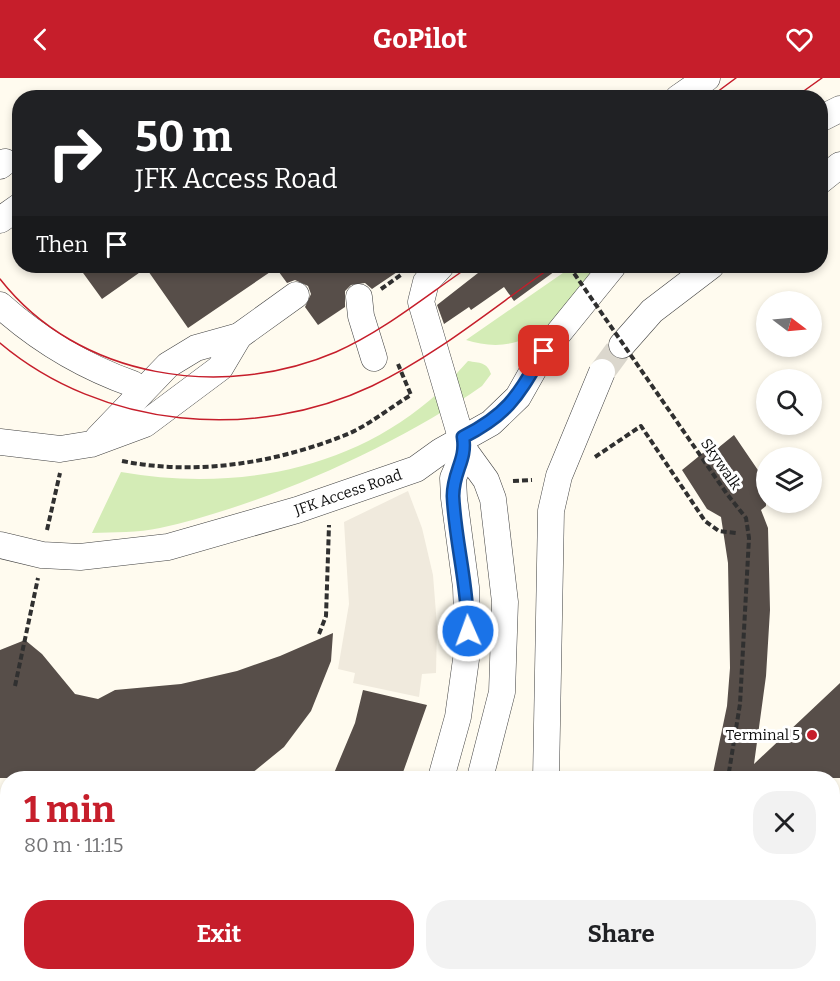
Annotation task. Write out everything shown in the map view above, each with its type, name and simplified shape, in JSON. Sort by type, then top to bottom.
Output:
[{"type":"street","points":[[690,90],[707,78]]},
{"type":"street","points":[[433,273],[422,291],[423,313],[464,444],[486,480],[493,499],[505,602],[502,692],[482,771]]},
{"type":"street","name":"JFK Access Road","points":[[0,545],[42,555],[98,556],[147,550],[189,541],[297,510],[416,469],[464,444],[491,423],[518,397],[544,351],[607,273]]},
{"type":"street","points":[[622,345],[652,311],[702,273]]},
{"type":"street","points":[[370,294],[362,316],[386,360]]},
{"type":"street","points":[[0,442],[60,449],[91,444],[145,424],[220,368],[239,336],[296,295]]},
{"type":"street","points":[[0,305],[58,350],[86,366],[133,384]]},
{"type":"street","points":[[546,771],[551,511],[559,476],[575,432],[602,372]]},
{"type":"street","points":[[443,771],[458,717],[468,645],[466,587],[453,498],[453,478],[464,444]]},
{"type":"path","points":[[370,294],[404,273]]},
{"type":"path","name":"Skywalk","points":[[574,273],[726,494],[746,518],[748,538],[744,651],[739,714],[729,771]]},
{"type":"path","points":[[121,461],[155,468],[254,463],[345,435],[411,395],[386,360]]},
{"type":"path","points":[[641,426],[705,521],[719,531],[736,533]]},
{"type":"path","points":[[15,686],[62,461]]},
{"type":"path","points":[[319,634],[326,616],[329,524]]},
{"type":"green space","points":[[563,273],[622,273],[559,319],[528,337],[510,344],[497,345],[466,340]]},
{"type":"green space","points":[[468,361],[482,364],[489,370],[491,374],[482,386],[410,431],[369,452],[285,489],[200,518],[152,530],[92,533],[121,472],[202,479],[243,477],[323,460],[360,445],[396,425],[435,396]]},
{"type":"shaded area","points":[[408,491],[422,528],[433,575],[437,626],[436,673],[422,674],[419,697],[353,683],[355,673],[338,669],[349,604],[344,522]]},
{"type":"building","points":[[83,273],[139,273],[102,299]]},
{"type":"building","points":[[150,273],[269,273],[188,328]]},
{"type":"building","points":[[280,273],[396,273],[372,289],[365,283],[351,285],[345,291],[345,307],[318,325],[305,307],[311,294],[308,286],[295,280],[287,283]]},
{"type":"building","points":[[478,273],[552,273],[514,301],[504,287],[471,310],[469,307],[444,324],[437,305]]},
{"type":"building","name":"Terminal 5","points":[[734,435],[756,467],[756,513],[762,513],[768,528],[770,610],[766,676],[754,764],[840,683],[840,771],[713,771],[727,706],[730,668],[728,563],[721,517],[707,509],[682,470],[709,448],[713,452]]},
{"type":"building","points":[[333,633],[331,661],[311,711],[284,747],[255,771],[0,771],[0,650],[25,640],[42,654],[75,694],[98,699],[115,690],[181,684],[237,671],[280,656]]},
{"type":"building","points":[[363,690],[427,705],[403,771],[335,771],[355,723]]},
{"type":"tunnel","points":[[602,372],[622,345]]},
{"type":"tram line","points":[[720,90],[736,78]]},
{"type":"tram line","points":[[805,90],[822,78]]},
{"type":"tram line","points":[[0,279],[33,313],[70,340],[111,359],[156,371],[201,377],[247,375],[293,367],[336,352],[371,334],[460,273]]},
{"type":"tram line","points":[[0,343],[40,372],[85,394],[131,409],[180,418],[229,420],[278,415],[326,404],[396,374],[465,330],[543,273]]},
{"type":"place","name":"Terminal 5","points":[[812,735]]},
{"type":"route","points":[[468,631],[466,587],[453,498],[453,478],[465,451],[463,437],[491,423],[518,397],[544,351]]}]
